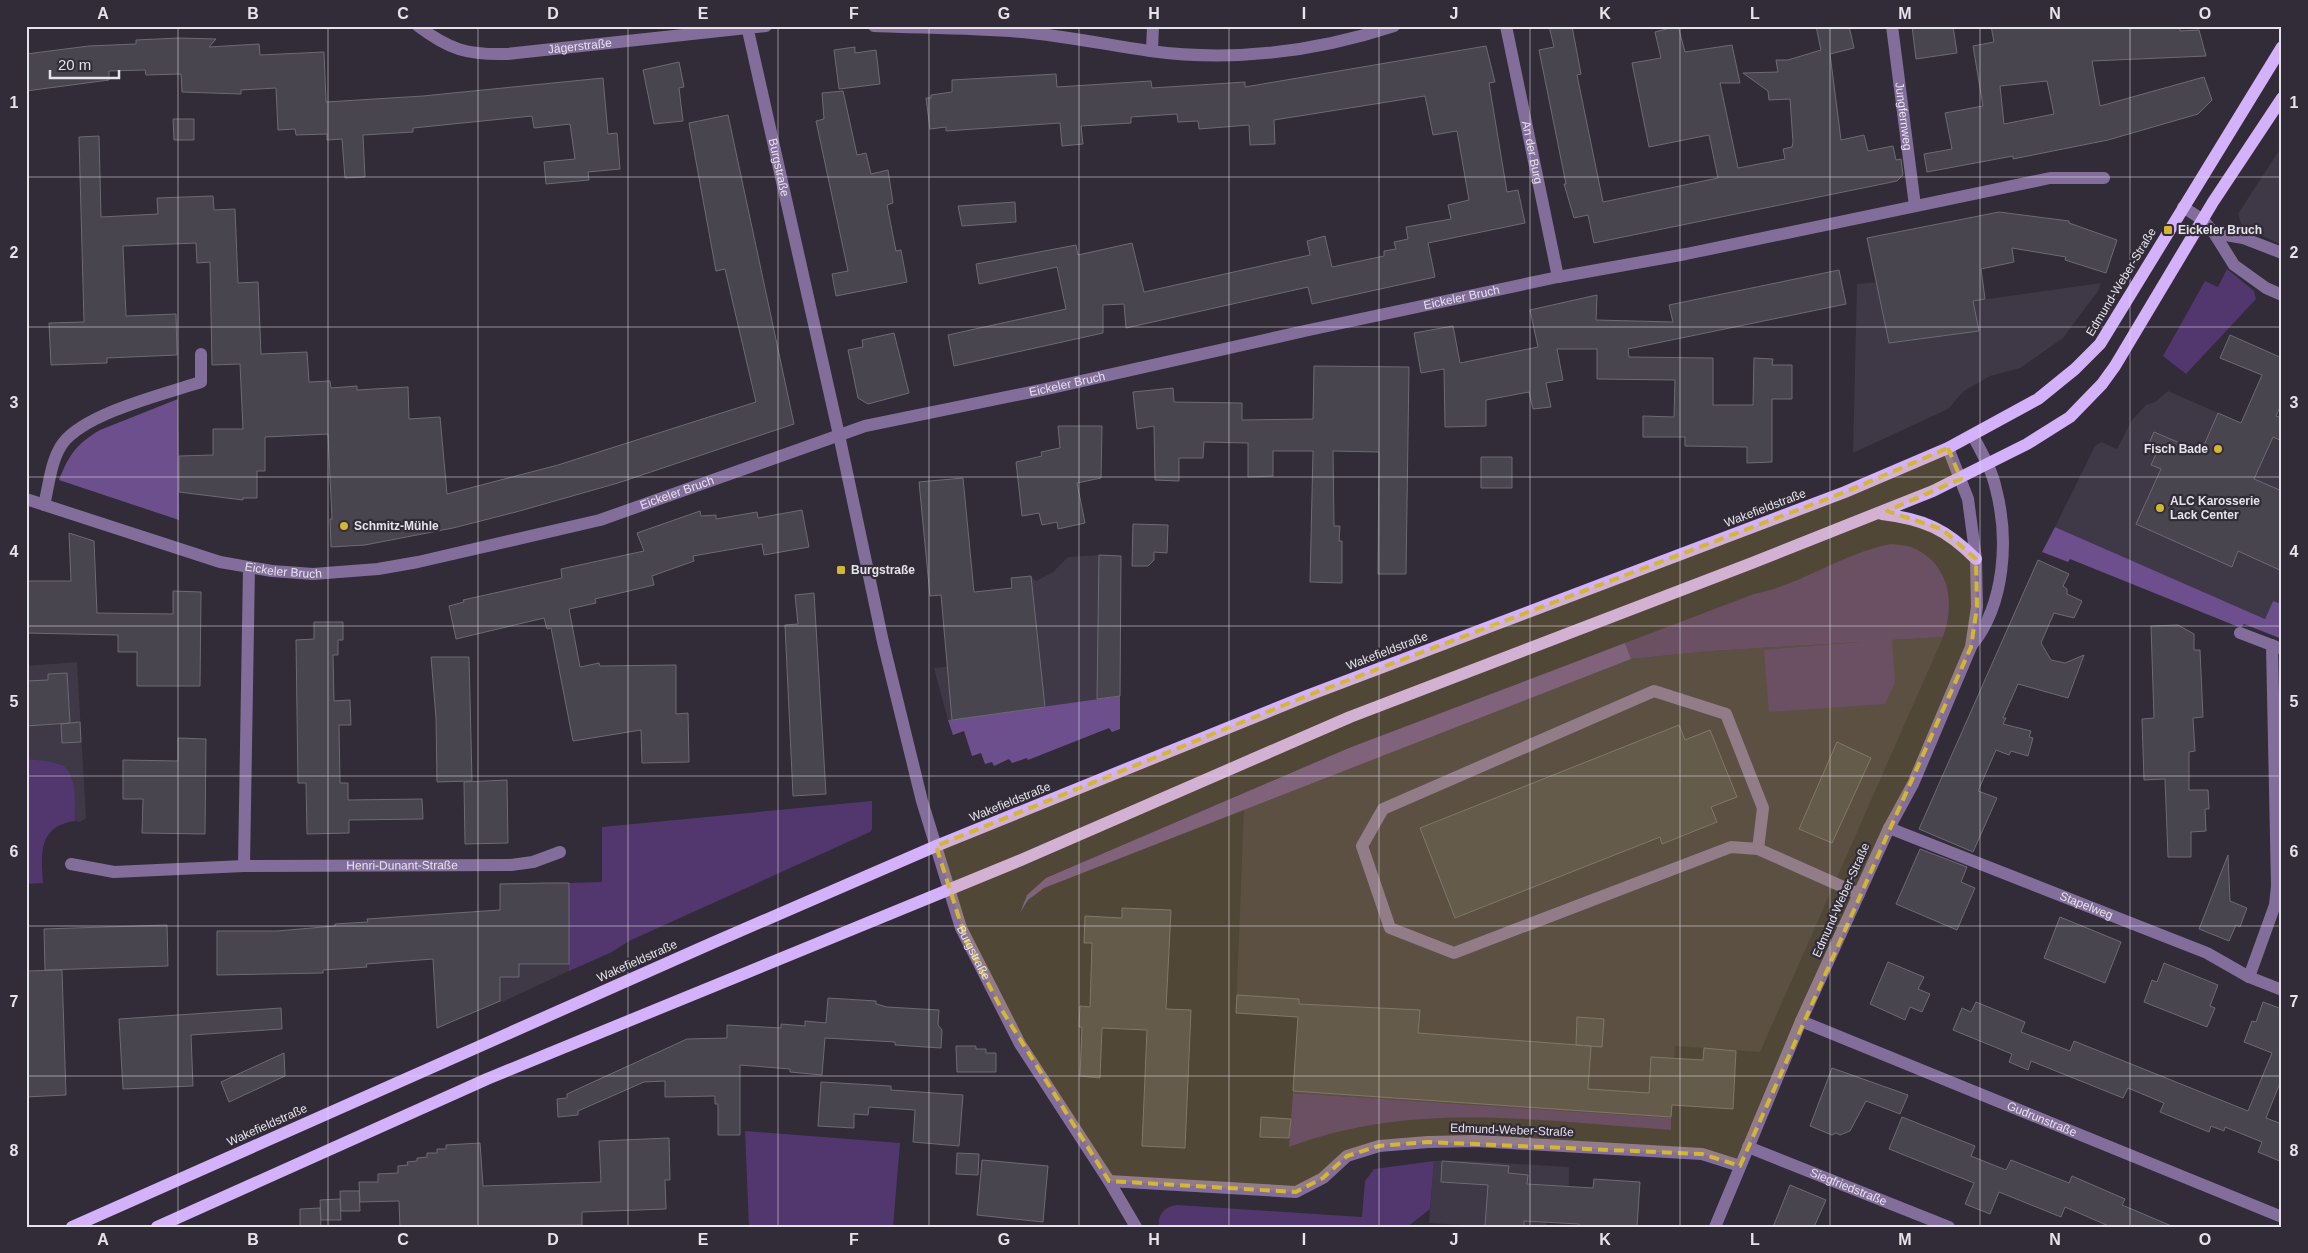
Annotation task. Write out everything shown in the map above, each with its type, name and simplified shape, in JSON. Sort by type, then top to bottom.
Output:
[{"type":"main road","name":"Edmund-Weber-Straße","points":[[1973,436],[2038,399],[2091,354],[2110,329],[2182,206],[2282,47]]},
{"type":"main road","points":[[157,1227],[486,1079],[949,890],[1350,717],[1880,514],[1962,479],[2027,444],[2070,417],[2102,384],[2115,366],[2203,220],[2282,98]]},
{"type":"main road","name":"Wakefieldstraße","points":[[72,1227],[710,944],[936,846],[1309,695],[1845,492],[1973,436]]},
{"type":"main road","points":[[1880,514],[1907,517],[1942,529],[1958,541],[1976,559]]},
{"type":"street","name":"Jägerstraße","points":[[418,26],[440,42],[470,54],[516,53],[747,27]]},
{"type":"street","points":[[747,27],[766,26]]},
{"type":"street","points":[[874,26],[1022,32],[1152,51],[1261,55],[1316,47],[1363,36],[1394,26]]},
{"type":"street","points":[[1152,51],[1153,26]]},
{"type":"street","name":"An der Burg","points":[[1506,26],[1558,277]]},
{"type":"street","name":"Jungfernweg","points":[[1892,26],[1915,206]]},
{"type":"street","name":"Burgstraße","points":[[747,27],[839,436],[882,642],[922,801],[949,890],[967,943],[1002,1012],[1020,1044],[1109,1181],[1136,1227]]},
{"type":"street","name":"Eickeler Bruch","points":[[26,499],[220,562],[272,571],[313,574],[361,571],[418,562],[539,536],[632,510],[865,426],[1046,389],[1558,277],[1686,254],[2050,178],[2104,178]]},
{"type":"street","points":[[2182,206],[2203,220],[2214,233],[2234,265],[2266,288],[2282,295]]},
{"type":"street","points":[[2214,233],[2244,238],[2282,253]]},
{"type":"street","points":[[44,505],[54,465],[62,444],[78,427],[97,417],[201,382],[201,354]]},
{"type":"street","name":"Edmund-Weber-Straße","points":[[1971,647],[1982,633],[1995,600],[2004,546],[2000,507],[1988,465],[1973,436]]},
{"type":"street","name":"Edmund-Weber-Straße","points":[[1714,1227],[1802,1021],[1889,828],[1917,775],[1971,647],[1977,607],[1976,559],[1968,499],[1962,479],[1948,448]]},
{"type":"street","points":[[244,866],[249,567]]},
{"type":"street","points":[[2240,633],[2277,647],[2278,886],[2275,905],[2249,977]]},
{"type":"street","points":[[1758,849],[1763,808],[1726,714],[1654,691],[1384,809],[1362,846],[1390,928],[1454,953],[1731,847],[1758,849],[1859,894]]},
{"type":"street","name":"Stapelweg","points":[[1889,828],[2207,953],[2249,977],[2282,990]]},
{"type":"street","name":"Henri-Dunant-Straße","points":[[71,864],[114,872],[244,866],[511,865],[533,862],[560,852]]},
{"type":"street","name":"Gudrunstraße","points":[[1802,1021],[2282,1217]]},
{"type":"street","name":"Edmund-Weber-Straße","points":[[1109,1181],[1296,1192],[1323,1178],[1348,1156],[1379,1146],[1428,1142],[1476,1141],[1702,1154],[1740,1166]]},
{"type":"street","name":"Siegfriedstraße","points":[[1748,1147],[1949,1227]]},
{"type":"highlighted area","points":[[1948,448],[1961,479],[1887,511],[1942,529],[1976,559],[1977,607],[1971,647],[1740,1166],[1702,1154],[1428,1142],[1379,1146],[1347,1156],[1323,1178],[1296,1192],[1109,1181],[1003,1012],[967,943],[936,846],[1309,695],[1845,492]]},
{"type":"shaded area","points":[[2282,146],[2282,245],[2242,226],[2238,214]]},
{"type":"shaded area","points":[[2227,269],[2254,291],[2256,299],[2186,374],[2163,356],[2205,281],[2218,287]]},
{"type":"shaded area","points":[[1906,280],[1973,301],[2101,283],[2098,291],[2063,338],[2020,368],[1990,376],[1964,391],[1948,409],[1853,453],[1857,284]]},
{"type":"shaded area","points":[[2168,391],[2282,441],[2282,604],[2273,601],[2265,619],[2055,527],[2095,446],[2101,442],[2117,449],[2132,420],[2146,405],[2155,402]]},
{"type":"shaded area","points":[[178,399],[179,520],[59,480],[74,451],[92,435],[100,430]]},
{"type":"shaded area","points":[[2055,527],[2265,619],[2273,601],[2282,604],[2282,639],[2244,624],[2241,628],[2070,559],[2068,562],[2042,552]]},
{"type":"shaded area","points":[[1891,544],[1911,547],[1934,562],[1946,584],[1949,610],[1943,637],[1892,640],[1895,683],[1885,704],[1769,712],[1764,650],[1861,642],[1711,651],[1631,659],[1625,643],[1754,594],[1789,583],[1856,554]]},
{"type":"shaded area","points":[[1121,556],[1120,696],[948,720],[934,668],[1019,659],[1011,578],[1031,576],[1036,581],[1053,572],[1068,557]]},
{"type":"shaded area","points":[[1943,637],[1760,1052],[1675,1046],[1671,1118],[1293,1093],[1298,1017],[1236,1013],[1244,810],[1631,659],[1711,651]]},
{"type":"shaded area","points":[[1625,643],[1631,659],[1044,888],[1028,900],[1020,913],[1027,895],[1046,878],[1349,748]]},
{"type":"shaded area","points":[[77,662],[86,818],[80,822],[75,821],[72,778],[60,764],[27,759],[26,755],[26,666]]},
{"type":"shaded area","points":[[1120,696],[1120,729],[1112,732],[1109,728],[1028,760],[1027,758],[1012,763],[1009,759],[994,766],[992,762],[985,764],[981,753],[972,756],[964,731],[953,735],[948,720]]},
{"type":"shaded area","points":[[27,755],[27,759],[59,764],[70,773],[73,780],[75,798],[75,821],[63,824],[48,835],[42,852],[43,883],[26,884]]},
{"type":"shaded area","points":[[872,801],[872,829],[870,832],[629,941],[612,952],[569,971],[569,883],[602,882],[602,827]]},
{"type":"shaded area","points":[[500,883],[569,883],[569,971],[500,1003]]},
{"type":"shaded area","points":[[1293,1093],[1671,1118],[1671,1130],[1526,1119],[1430,1119],[1383,1123],[1335,1132],[1289,1147]]},
{"type":"shaded area","points":[[745,1131],[900,1143],[893,1227],[749,1227]]},
{"type":"shaded area","points":[[1434,1161],[1470,1161],[1569,1167],[1568,1224],[1547,1222],[1546,1227],[1496,1227],[1429,1223]]},
{"type":"shaded area","points":[[1434,1161],[1430,1209],[1407,1227],[1159,1227],[1159,1219],[1163,1212],[1169,1207],[1177,1205],[1362,1217],[1365,1181],[1374,1169]]},
{"type":"building","points":[[1549,26],[1572,26],[1581,74],[1577,75],[1603,202],[1718,178],[1709,135],[1649,147],[1632,63],[1661,58],[1655,32],[1678,26],[1685,52],[1732,45],[1740,83],[1720,83],[1738,168],[1785,159],[1783,149],[1792,147],[1793,142],[1790,99],[1769,100],[1768,91],[1743,73],[1778,72],[1776,60],[1788,60],[1821,50],[1816,26],[1849,26],[1854,48],[1830,54],[1841,140],[1864,135],[1868,151],[1893,146],[1896,160],[1901,159],[1903,175],[1897,181],[1594,243],[1588,215],[1574,218],[1564,184],[1566,184],[1539,50],[1554,47]]},
{"type":"building","points":[[1912,26],[1953,26],[1957,53],[1916,59]]},
{"type":"building","points":[[1991,26],[2180,26],[2180,31],[2199,30],[2206,56],[2092,61],[2100,106],[2204,77],[2212,100],[2198,114],[2108,140],[2013,159],[2013,156],[1927,172],[1924,154],[1952,149],[1945,113],[1983,106],[1973,46],[1994,42]],"holes":[[[2047,81],[2054,114],[2004,124],[2000,86]]]},
{"type":"building","points":[[216,39],[209,47],[259,44],[260,55],[324,52],[326,102],[423,96],[603,78],[608,134],[617,133],[620,169],[588,172],[589,180],[546,184],[544,162],[575,159],[570,124],[534,128],[532,116],[413,128],[413,132],[363,135],[365,177],[345,178],[342,139],[327,140],[327,134],[296,135],[295,129],[278,130],[276,88],[241,90],[241,94],[182,92],[181,74],[146,75],[145,70],[109,71],[109,80],[26,91],[26,54],[89,46],[136,44],[136,40]]},
{"type":"building","points":[[1486,46],[1495,82],[1489,83],[1507,192],[1518,190],[1525,223],[1428,243],[1435,277],[1312,304],[1308,287],[1126,328],[1124,304],[1103,305],[1103,333],[954,366],[948,335],[1066,309],[1057,267],[979,284],[976,264],[1076,245],[1078,255],[1132,243],[1144,292],[1310,255],[1307,241],[1325,236],[1332,267],[1384,256],[1384,251],[1396,249],[1394,242],[1408,239],[1406,227],[1451,219],[1448,205],[1469,200],[1457,131],[1433,135],[1425,96],[1274,120],[1275,144],[1250,145],[1249,125],[1199,129],[1198,121],[1178,122],[1177,114],[1131,117],[1131,123],[1081,126],[1083,144],[1062,146],[1060,123],[946,131],[946,127],[930,129],[926,98],[931,98],[931,95],[952,92],[952,80],[1056,74],[1057,87],[1151,81],[1152,88],[1245,82],[1245,87]]},
{"type":"building","points":[[855,47],[855,53],[876,50],[880,84],[839,89],[834,50]]},
{"type":"building","points":[[679,62],[684,87],[679,88],[683,121],[654,124],[643,70]]},
{"type":"building","points":[[843,91],[857,155],[866,153],[871,174],[888,170],[893,203],[887,205],[896,251],[901,250],[907,282],[836,296],[832,274],[848,271],[816,121],[824,119],[822,93]]},
{"type":"building","points":[[728,115],[794,424],[618,483],[516,512],[453,528],[365,545],[331,547],[330,519],[332,519],[328,434],[265,437],[265,471],[257,471],[257,498],[243,498],[243,500],[179,492],[179,456],[213,455],[213,429],[243,429],[240,364],[212,365],[210,262],[197,263],[196,243],[123,246],[126,316],[176,314],[177,355],[107,358],[107,363],[51,365],[49,323],[84,322],[79,137],[99,136],[101,217],[158,214],[157,198],[213,196],[214,210],[235,209],[238,283],[258,282],[261,354],[307,352],[309,382],[330,381],[331,388],[357,386],[357,390],[408,387],[409,419],[440,417],[447,494],[558,465],[756,402],[725,269],[716,271],[689,123]]},
{"type":"building","points":[[173,119],[194,119],[194,140],[174,140]]},
{"type":"building","points":[[1015,202],[1016,222],[962,226],[958,206]]},
{"type":"building","points":[[1999,212],[2069,221],[2069,223],[2117,240],[2106,273],[2065,260],[2066,257],[2012,248],[2014,262],[1981,269],[1985,299],[1973,301],[1979,331],[1889,343],[1867,238]]},
{"type":"building","points":[[1839,270],[1846,304],[1628,349],[1629,357],[1713,358],[1713,405],[1753,405],[1754,358],[1773,359],[1772,365],[1792,365],[1792,399],[1772,399],[1772,462],[1747,463],[1747,447],[1685,446],[1685,437],[1643,437],[1643,416],[1674,417],[1675,380],[1597,379],[1597,349],[1557,349],[1563,380],[1546,383],[1551,407],[1533,409],[1529,392],[1486,400],[1486,426],[1445,427],[1444,369],[1421,373],[1414,333],[1453,326],[1460,363],[1538,347],[1530,310],[1597,295],[1596,320],[1673,322],[1669,305]]},
{"type":"building","points":[[894,333],[909,393],[868,404],[858,398],[848,350],[863,347],[862,340]]},
{"type":"building","points":[[2230,335],[2282,358],[2282,403],[2276,416],[2282,418],[2282,441],[2273,437],[2254,479],[2282,491],[2282,571],[2238,551],[2232,567],[2136,524],[2161,469],[2151,465],[2156,454],[2146,450],[2154,432],[2201,452],[2218,413],[2241,423],[2262,375],[2220,358]]},
{"type":"building","points":[[1314,366],[1409,367],[1406,574],[1378,574],[1379,452],[1333,451],[1334,526],[1340,526],[1339,541],[1342,541],[1342,583],[1310,582],[1313,451],[1273,451],[1273,476],[1248,477],[1248,443],[1204,442],[1203,458],[1179,458],[1179,481],[1155,480],[1154,426],[1137,429],[1133,392],[1173,388],[1174,402],[1242,403],[1242,420],[1313,419]]},
{"type":"building","points":[[1058,426],[1102,426],[1101,478],[1077,483],[1085,523],[1058,529],[1057,522],[1042,525],[1039,513],[1022,516],[1016,462],[1042,456],[1041,452],[1060,448]]},
{"type":"building","points":[[1481,457],[1512,457],[1512,488],[1481,488]]},
{"type":"building","points":[[963,478],[974,592],[1012,588],[1011,578],[1031,576],[1045,707],[952,720],[941,595],[930,596],[919,482]]},
{"type":"building","points":[[802,510],[809,547],[764,555],[762,544],[693,556],[694,561],[652,576],[654,585],[595,599],[596,603],[569,609],[580,667],[599,663],[600,666],[676,665],[676,714],[688,713],[689,762],[642,763],[641,730],[573,741],[551,628],[547,629],[544,618],[456,639],[449,606],[464,602],[463,600],[562,578],[561,569],[644,551],[637,533],[700,511],[701,516],[716,515],[716,519],[757,512],[758,518]]},
{"type":"building","points":[[1133,524],[1168,525],[1167,553],[1154,552],[1154,560],[1148,566],[1132,566]]},
{"type":"building","points":[[69,533],[94,541],[97,613],[173,614],[173,591],[201,592],[200,686],[137,686],[137,652],[118,652],[118,635],[26,633],[26,581],[71,581]]},
{"type":"building","points":[[1099,555],[1121,556],[1120,696],[1097,699]]},
{"type":"building","points":[[2038,560],[2069,574],[2063,586],[2067,589],[2067,594],[2082,601],[2074,618],[2054,613],[2041,643],[2051,660],[2065,663],[2084,655],[2068,698],[2018,684],[2003,718],[2006,718],[2003,724],[2031,731],[2029,737],[2033,738],[2028,756],[2011,751],[2009,755],[1996,750],[1978,791],[1997,798],[1973,852],[1919,829]]},
{"type":"building","points":[[814,593],[826,794],[793,796],[785,625],[798,624],[795,595]]},
{"type":"building","points":[[314,622],[343,622],[343,640],[338,640],[338,655],[333,655],[334,701],[350,700],[351,725],[339,725],[340,783],[348,783],[348,800],[422,799],[423,819],[349,820],[349,833],[307,834],[306,783],[298,783],[296,640],[314,639]]},
{"type":"building","points":[[2178,625],[2194,634],[2194,650],[2200,650],[2203,717],[2193,718],[2195,751],[2189,752],[2189,790],[2208,790],[2209,809],[2205,809],[2206,831],[2191,832],[2191,857],[2168,857],[2165,779],[2144,780],[2142,719],[2154,718],[2151,626]]},
{"type":"building","points":[[431,657],[469,657],[472,781],[437,782],[436,718]]},
{"type":"building","points":[[67,673],[70,723],[26,726],[26,681],[48,680],[48,674]]},
{"type":"building","points":[[80,722],[81,742],[62,743],[61,724]]},
{"type":"building","points":[[1679,725],[1685,740],[1710,730],[1737,797],[1711,807],[1717,822],[1662,844],[1660,837],[1455,918],[1420,828]]},
{"type":"building","points":[[178,738],[206,739],[205,834],[142,833],[143,799],[123,799],[123,760],[178,761]]},
{"type":"building","points":[[1837,742],[1871,758],[1832,843],[1799,829]]},
{"type":"building","points":[[507,780],[508,843],[465,844],[464,782]]},
{"type":"building","points":[[1920,849],[1967,867],[1961,882],[1975,888],[1957,930],[1896,904]]},
{"type":"building","points":[[2228,855],[2230,901],[2247,908],[2240,927],[2236,925],[2229,941],[2199,929]]},
{"type":"building","points":[[569,883],[569,964],[519,964],[519,977],[500,977],[500,1001],[437,1028],[433,959],[366,964],[367,967],[323,970],[323,973],[217,975],[217,931],[277,931],[368,922],[367,919],[500,910],[500,884]]},
{"type":"building","points":[[1122,908],[1171,910],[1166,1009],[1191,1010],[1185,1148],[1142,1146],[1147,1030],[1102,1028],[1100,1078],[1080,1076],[1082,1027],[1079,1027],[1080,1006],[1090,1007],[1092,943],[1084,943],[1085,916],[1122,918]]},
{"type":"building","points":[[2060,917],[2121,942],[2105,983],[2044,958]]},
{"type":"building","points":[[167,925],[168,966],[45,970],[44,929]]},
{"type":"building","points":[[1888,962],[1924,977],[1918,989],[1930,994],[1922,1012],[1910,1007],[1905,1020],[1870,1004]]},
{"type":"building","points":[[2164,963],[2218,985],[2210,1006],[2215,1008],[2207,1027],[2144,1002],[2152,980],[2157,982]]},
{"type":"building","points":[[62,970],[66,1095],[26,1097],[26,971]]},
{"type":"building","points":[[1237,995],[1299,999],[1299,1004],[1420,1010],[1418,1033],[1591,1046],[1588,1089],[1649,1093],[1651,1057],[1703,1060],[1704,1048],[1736,1051],[1733,1109],[1672,1105],[1671,1117],[1293,1091],[1298,1017],[1236,1013]]},
{"type":"building","points":[[828,998],[876,1001],[876,1004],[887,1007],[939,1010],[938,1025],[942,1030],[941,1048],[895,1045],[895,1042],[825,1038],[822,1075],[790,1072],[790,1069],[740,1065],[740,1135],[718,1135],[718,1104],[715,1104],[715,1096],[665,1097],[665,1081],[644,1082],[578,1111],[578,1115],[558,1117],[557,1099],[567,1098],[567,1094],[687,1039],[727,1038],[727,1025],[781,1028],[781,1024],[805,1026],[805,1021],[826,1023]]},
{"type":"building","points":[[1976,1002],[2025,1022],[2021,1032],[2070,1051],[2074,1041],[2248,1111],[2272,1053],[2244,1042],[2252,1021],[2256,1022],[2263,1002],[2282,1009],[2282,1078],[2266,1118],[2282,1124],[2282,1162],[2258,1152],[2262,1142],[2225,1127],[2224,1131],[2211,1126],[2209,1132],[2160,1112],[2164,1103],[2128,1088],[2123,1098],[2031,1061],[2028,1070],[2009,1062],[2012,1054],[1953,1030],[1962,1008],[1971,1012]]},
{"type":"building","points":[[281,1008],[282,1029],[191,1035],[193,1086],[123,1089],[119,1019]]},
{"type":"building","points":[[1577,1017],[1604,1019],[1602,1047],[1576,1045]]},
{"type":"building","points":[[956,1046],[976,1046],[976,1049],[986,1049],[986,1053],[996,1053],[996,1072],[957,1072]]},
{"type":"building","points":[[284,1053],[285,1076],[229,1102],[221,1082]]},
{"type":"building","points":[[1832,1068],[1908,1095],[1900,1114],[1866,1101],[1850,1131],[1840,1135],[1836,1133],[1832,1135],[1810,1126]]},
{"type":"building","points":[[821,1082],[891,1086],[891,1090],[963,1095],[959,1146],[913,1142],[915,1110],[869,1107],[868,1115],[854,1114],[854,1128],[818,1126]]},
{"type":"building","points":[[1261,1117],[1291,1119],[1289,1138],[1260,1137]]},
{"type":"building","points":[[1902,1117],[1975,1146],[1971,1156],[2006,1170],[2011,1160],[2069,1183],[2072,1176],[2125,1199],[2122,1205],[2174,1227],[2111,1227],[2065,1207],[2061,1217],[1999,1192],[1990,1214],[1965,1204],[1974,1183],[1889,1149]]},
{"type":"building","points":[[669,1138],[670,1180],[665,1180],[666,1209],[582,1212],[582,1225],[400,1227],[399,1201],[360,1202],[359,1182],[378,1182],[378,1174],[398,1173],[398,1166],[408,1165],[407,1162],[417,1161],[417,1158],[427,1157],[427,1153],[437,1153],[437,1149],[446,1149],[446,1145],[480,1143],[483,1186],[601,1182],[599,1141]]},
{"type":"building","points":[[957,1153],[979,1154],[978,1175],[956,1174]]},
{"type":"building","points":[[982,1160],[1048,1166],[1043,1222],[977,1215]]},
{"type":"building","points":[[1442,1161],[1509,1166],[1508,1173],[1528,1175],[1527,1184],[1593,1188],[1594,1179],[1640,1182],[1637,1227],[1579,1227],[1579,1224],[1524,1221],[1524,1227],[1485,1226],[1488,1185],[1441,1182]]},
{"type":"building","points":[[1790,1185],[1826,1200],[1814,1227],[1773,1227]]},
{"type":"building","points":[[340,1191],[359,1191],[360,1211],[341,1211]]},
{"type":"building","points":[[340,1199],[341,1220],[321,1220],[320,1200]]},
{"type":"building","points":[[320,1208],[321,1227],[300,1227],[300,1209]]},
{"type":"place","name":"Eickeler Bruch","points":[[2168,230]]},
{"type":"place","name":"Fisch Bade","points":[[2218,449]]},
{"type":"place","name":"ALC Karosserie Lack Center","points":[[2160,508]]},
{"type":"place","name":"Schmitz-Mühle","points":[[344,526]]},
{"type":"place","name":"Burgstraße","points":[[841,570]]}]
